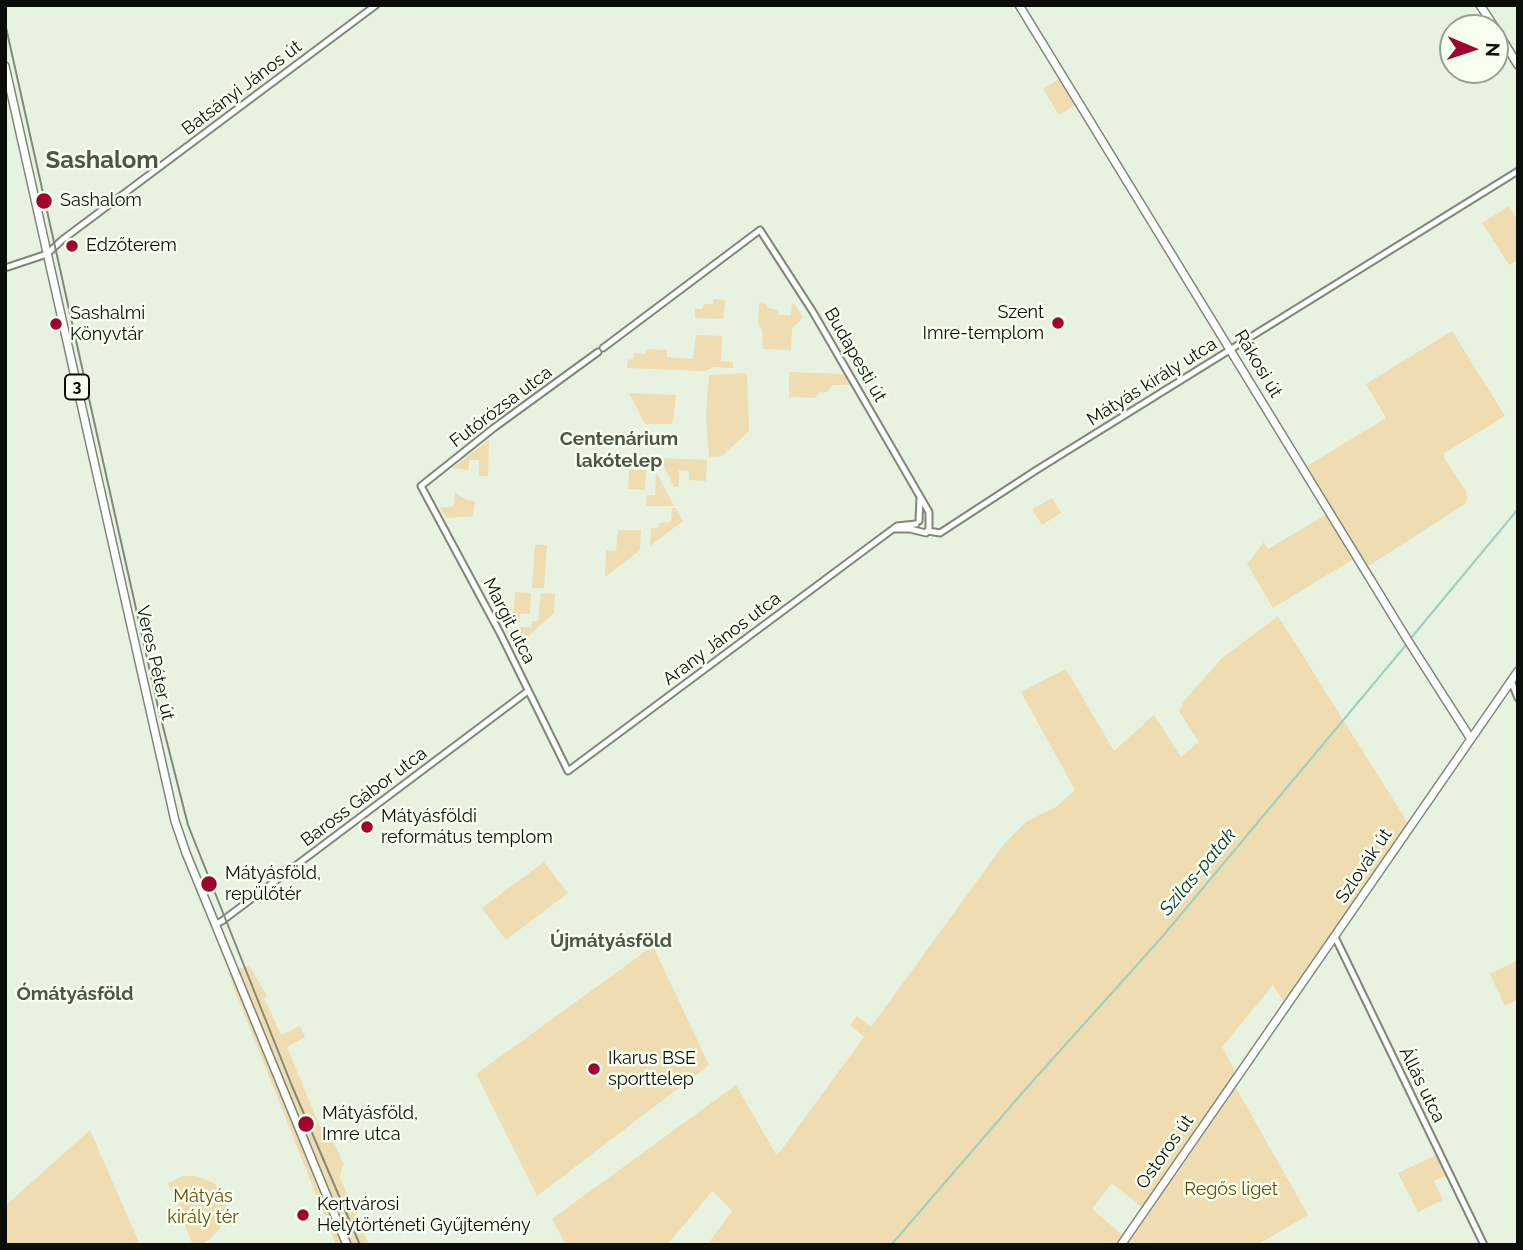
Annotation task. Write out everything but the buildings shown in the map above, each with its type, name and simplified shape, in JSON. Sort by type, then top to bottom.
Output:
[{"type":"main road","name":"Rákosi út","points":[[1019,5],[1471,739]]},
{"type":"main road","name":"Veres Péter út","points":[[5,66],[175,821],[347,1245]]},
{"type":"main road","name":"Szlovák út","points":[[1236,1078],[1518,671]]},
{"type":"main road","name":"Ostoros út","points":[[1121,1245],[1236,1078]]},
{"type":"street","name":"Batsányi János út","points":[[47,254],[58,243],[376,5]]},
{"type":"street","name":"Mátyás király utca","points":[[929,527],[944,530],[1518,171]]},
{"type":"street","name":"Futórózsa utca","points":[[421,486],[495,427],[760,230]]},
{"type":"street","name":"Budapesti út","points":[[760,230],[820,323],[929,512],[929,527]]},
{"type":"street","points":[[5,268],[47,254]]},
{"type":"street","name":"Margit utca","points":[[421,486],[500,633],[568,771]]},
{"type":"street","points":[[917,525],[923,520],[929,527],[922,534],[917,525],[920,498]]},
{"type":"street","name":"Arany János utca","points":[[568,771],[894,529],[917,525]]},
{"type":"street","points":[[1511,681],[1518,699]]},
{"type":"street","name":"Baross Gábor utca","points":[[216,924],[528,691]]},
{"type":"street","points":[[1501,696],[1513,695],[1518,699]]},
{"type":"street","name":"Állás utca","points":[[1335,937],[1484,1245]]},
{"type":"green space","points":[[1061,78],[1077,104],[1059,115],[1043,89]]},
{"type":"green space","points":[[1509,206],[1518,221],[1518,260],[1509,265],[1482,223]]},
{"type":"green space","points":[[714,299],[725,300],[723,319],[695,318],[695,309],[702,309],[704,304],[713,304]]},
{"type":"green space","points":[[759,303],[777,310],[779,315],[791,315],[792,304],[795,304],[803,318],[792,328],[791,350],[763,349],[762,330],[758,323]]},
{"type":"green space","points":[[1452,331],[1505,416],[1444,453],[1445,459],[1466,491],[1465,504],[1367,567],[1360,555],[1273,608],[1247,564],[1264,542],[1268,549],[1334,510],[1307,466],[1386,418],[1366,384]]},
{"type":"green space","points":[[696,335],[722,336],[721,361],[733,362],[733,368],[714,367],[704,371],[627,368],[628,359],[633,360],[634,353],[645,354],[647,349],[667,350],[667,357],[693,359]]},
{"type":"green space","points":[[789,372],[846,374],[853,385],[833,385],[827,392],[820,392],[815,398],[789,397]]},
{"type":"green space","points":[[747,373],[749,431],[722,456],[709,457],[706,415],[709,375]]},
{"type":"green space","points":[[629,393],[676,395],[671,424],[645,424]]},
{"type":"green space","points":[[609,432],[634,433],[633,446],[609,445]]},
{"type":"green space","points":[[489,440],[488,476],[479,476],[479,460],[469,460],[469,470],[452,468]]},
{"type":"green space","points":[[660,458],[707,460],[706,481],[689,480],[689,471],[679,470],[679,487],[674,487]]},
{"type":"green space","points":[[629,469],[646,470],[645,490],[628,489]]},
{"type":"green space","points":[[656,472],[674,506],[646,506],[647,495],[655,495]]},
{"type":"green space","points":[[455,493],[475,501],[473,516],[447,518],[440,508],[454,506]]},
{"type":"green space","points":[[1052,498],[1061,513],[1042,525],[1032,509]]},
{"type":"green space","points":[[672,508],[676,508],[683,521],[650,546],[651,528],[658,528],[659,523],[671,522]]},
{"type":"green space","points":[[618,530],[641,530],[640,550],[605,577],[606,550],[616,551]]},
{"type":"green space","points":[[535,545],[547,545],[544,588],[532,588]]},
{"type":"green space","points":[[515,592],[531,593],[530,614],[520,614],[519,619],[511,619],[511,611],[514,611]]},
{"type":"green space","points":[[541,593],[555,594],[554,613],[517,646],[506,631],[519,632],[520,627],[531,627],[532,621],[538,621]]},
{"type":"green space","points":[[1278,616],[1409,825],[1285,1004],[1273,985],[1222,1047],[1237,1074],[1144,1209],[1112,1183],[1092,1209],[1124,1236],[1119,1245],[707,1245],[732,1211],[712,1191],[667,1245],[566,1245],[552,1219],[736,1085],[777,1156],[864,1037],[850,1025],[857,1016],[871,1027],[1004,844],[1027,821],[1056,807],[1075,790],[1021,692],[1066,669],[1114,751],[1154,715],[1181,757],[1199,742],[1179,711],[1184,701],[1221,659]]},
{"type":"green space","points":[[544,862],[568,893],[506,940],[482,908]]},
{"type":"green space","name":"Ikarus BSE sporttelep","points":[[653,946],[709,1065],[537,1196],[477,1075]]},
{"type":"green space","points":[[1518,960],[1518,999],[1505,1006],[1490,974]]},
{"type":"green space","points":[[249,965],[267,996],[264,998],[281,1035],[300,1026],[305,1037],[287,1047],[320,1127],[335,1145],[344,1165],[340,1178],[369,1245],[336,1245],[228,973]]},
{"type":"green space","name":"Regős liget","points":[[1236,1088],[1308,1215],[1257,1245],[1131,1245],[1129,1243]]},
{"type":"green space","points":[[90,1130],[140,1245],[5,1245],[5,1206]]},
{"type":"green space","points":[[1438,1154],[1447,1175],[1434,1181],[1443,1200],[1418,1212],[1398,1173]]},
{"type":"green space","name":"Mátyás király tér","points":[[183,1176],[196,1176],[214,1183],[221,1190],[226,1202],[225,1222],[210,1239],[199,1245],[193,1245],[168,1183]]},
{"type":"waterway","name":"Szilas-patak","points":[[1411,638],[1518,509]]},
{"type":"waterway","name":"Szilas-patak","points":[[891,1245],[1162,937],[1406,645]]},
{"type":"tram line","points":[[5,23],[158,707],[188,825],[292,1086],[360,1245]]},
{"type":"place","name":"Sashalom","points":[[44,201]]},
{"type":"place","name":"Edzőterem","points":[[72,246]]},
{"type":"place","name":"Szent Imre-templom","points":[[1058,323]]},
{"type":"place","name":"Sashalmi Könyvtár","points":[[56,324]]},
{"type":"place","name":"Mátyásföldi református templom","points":[[367,827]]},
{"type":"place","name":"Mátyásföld, repülőtér","points":[[209,884]]},
{"type":"place","name":"Ikarus BSE sporttelep","points":[[594,1069]]},
{"type":"place","name":"Mátyásföld, Imre utca","points":[[306,1124]]},
{"type":"place","name":"Kertvárosi Helytörténeti Gyűjtemény","points":[[303,1215]]},
{"type":"district","name":"Sashalom","points":[[102,161]]},
{"type":"district","name":"Centenárium lakótelep","points":[[619,450]]},
{"type":"district","name":"Újmátyásföld","points":[[611,941]]},
{"type":"district","name":"Ómátyásföld","points":[[75,994]]}]
